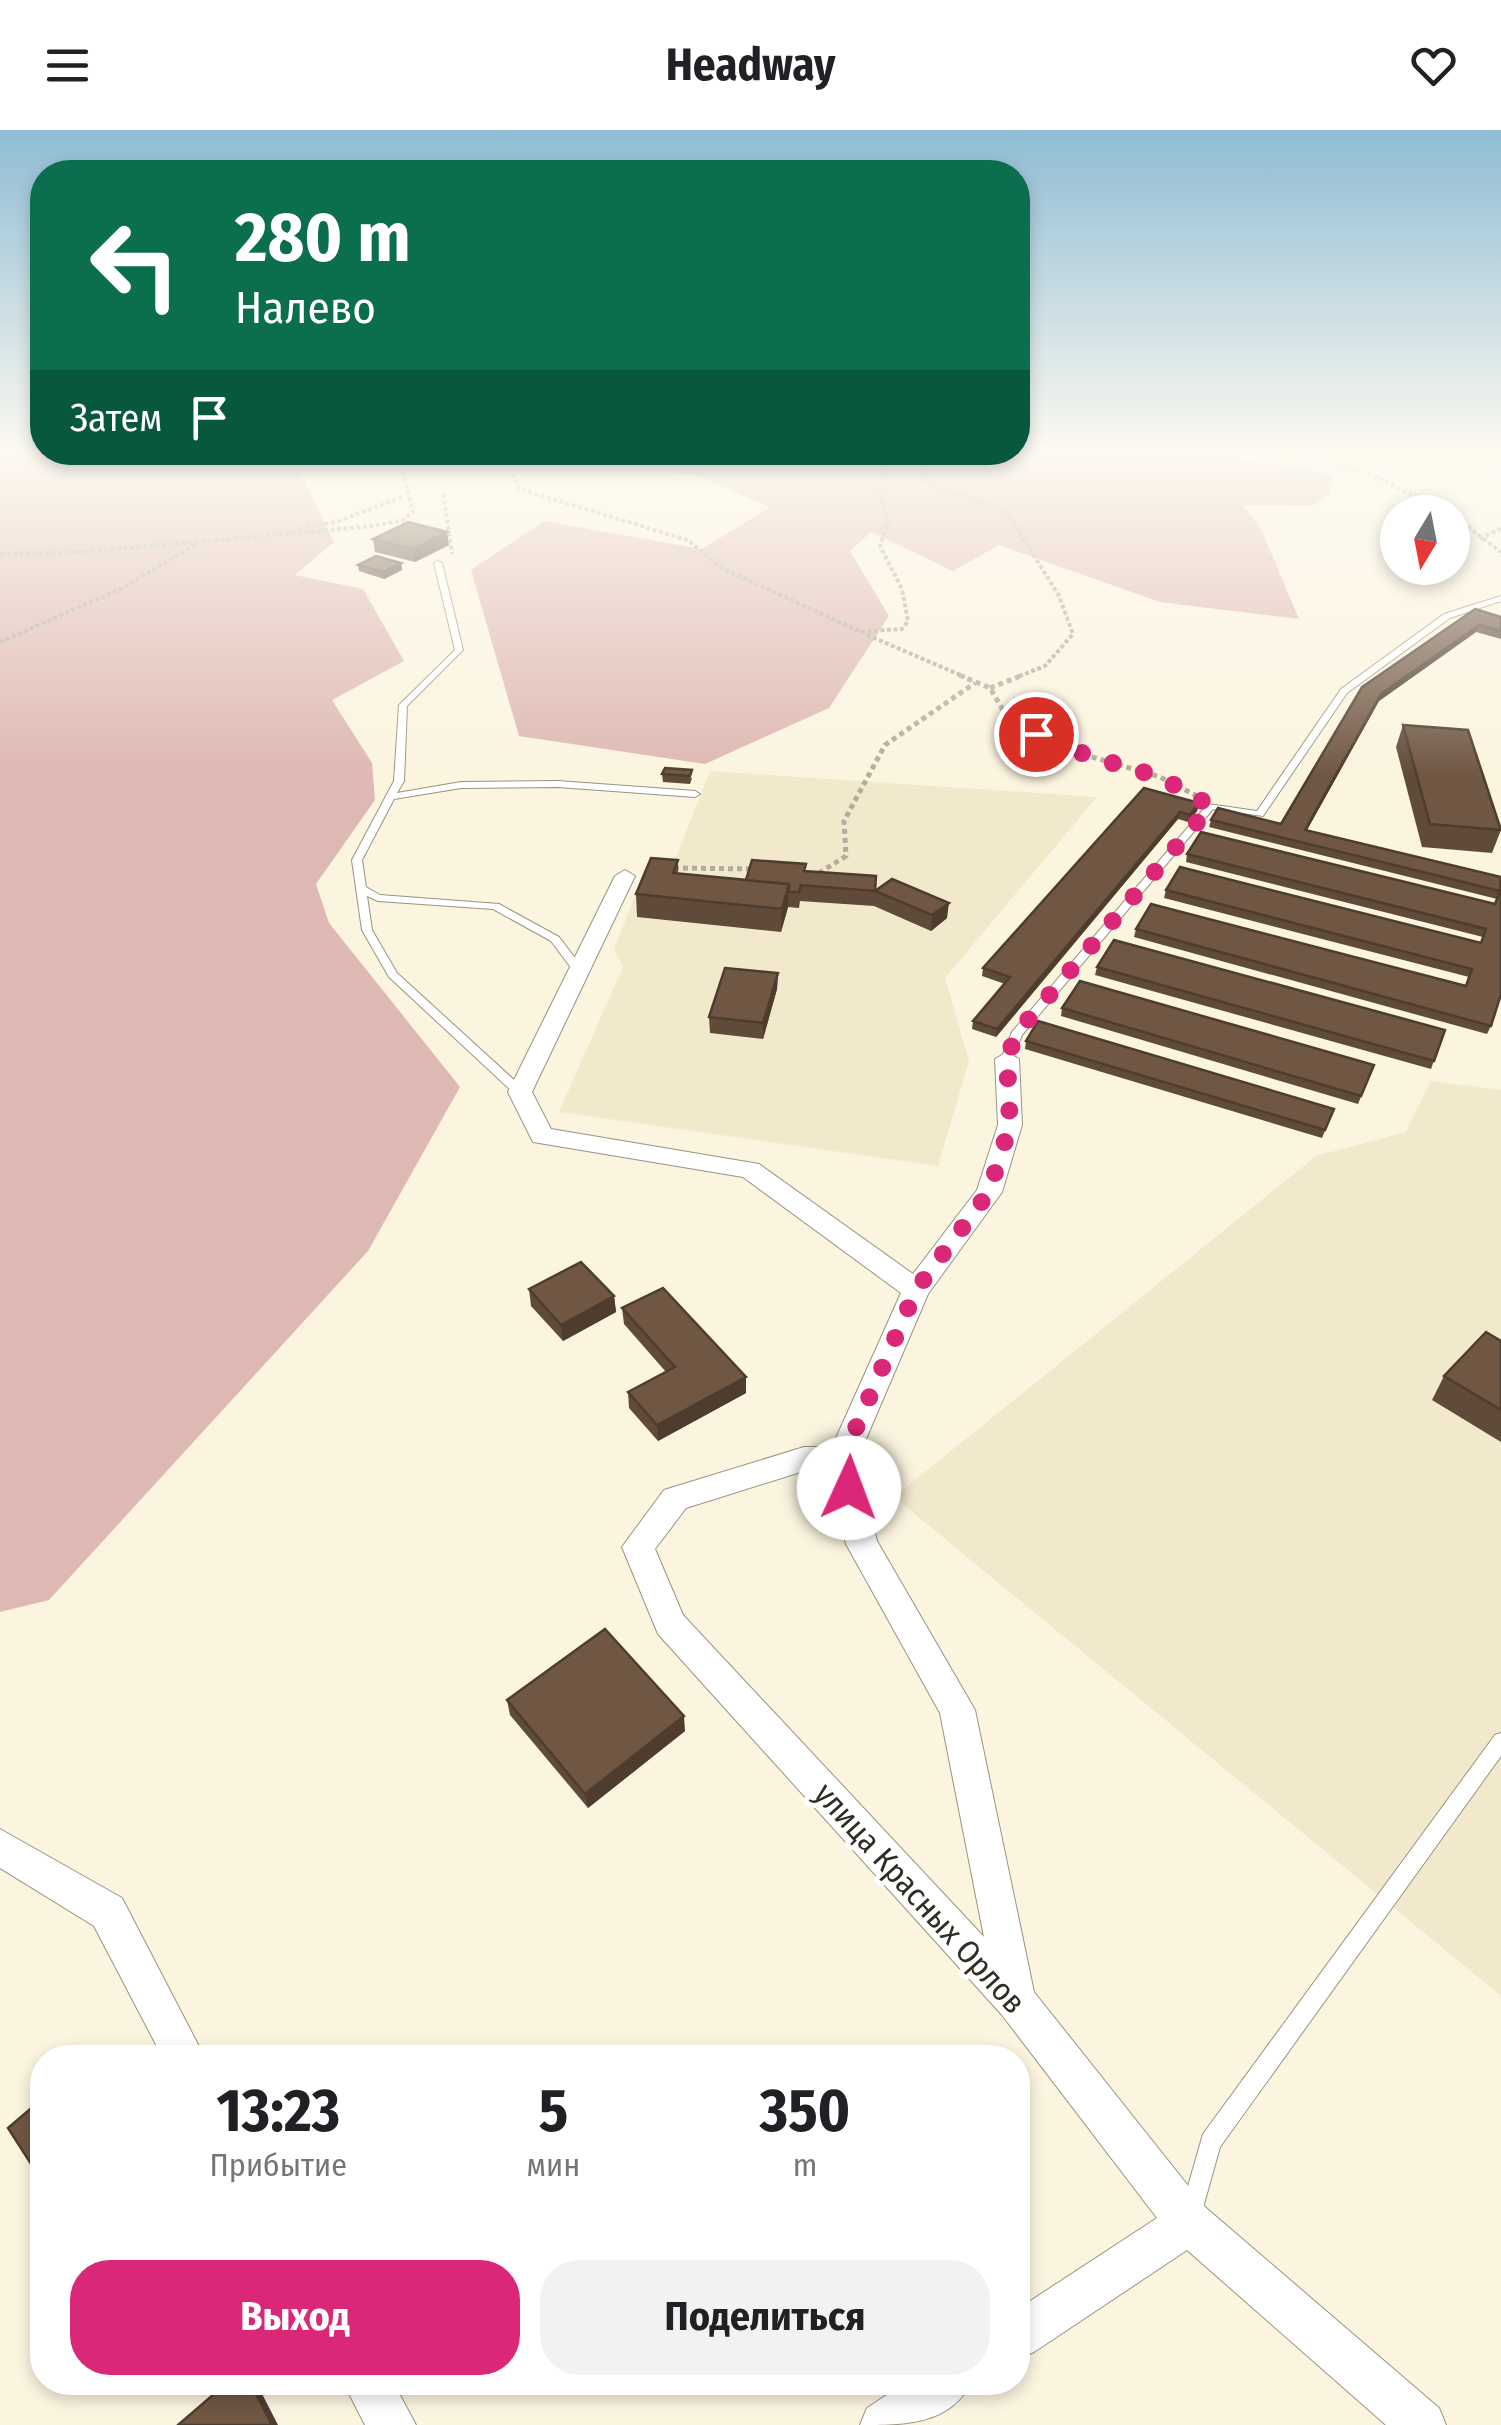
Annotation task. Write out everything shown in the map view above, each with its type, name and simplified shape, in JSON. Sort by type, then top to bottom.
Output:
[{"type":"street","points":[[625,876],[520,1092],[542,1136],[750,1170],[916,1290]]},
{"type":"street","points":[[1007,1059],[1010,1125],[989,1192],[916,1290],[842,1460],[862,1544],[956,1710],[1016,2001]]},
{"type":"street","name":"улица Красных Орлов","points":[[670,1624],[1016,2001],[1189,2223],[1422,2425]]},
{"type":"street","points":[[0,1847],[108,1912],[177,2045]]},
{"type":"street","points":[[1030,2328],[1189,2223]]},
{"type":"street","points":[[374,2395],[392,2425]]},
{"type":"street","points":[[884,2425],[929,2395]]},
{"type":"lane","points":[[438,563],[458,650],[403,705],[399,780],[357,860],[361,889],[368,930],[393,975],[520,1092]]},
{"type":"lane","points":[[1007,1059],[1016,1034],[1211,806],[1260,814],[1344,691],[1447,616],[1501,598]]},
{"type":"lane","points":[[390,797],[461,785],[558,784],[695,794]]},
{"type":"lane","points":[[361,889],[378,898],[495,906],[555,940],[579,972]]},
{"type":"lane","points":[[670,1624],[638,1547],[675,1499],[804,1459],[842,1460]]},
{"type":"lane","points":[[1189,2223],[1210,2142],[1501,1741]]},
{"type":"path","points":[[0,642],[123,588],[164,563]]},
{"type":"path","points":[[716,563],[990,688],[1045,666],[1073,634],[1059,596],[1038,563]]},
{"type":"path","points":[[861,632],[902,629],[908,621],[902,589],[889,563]]},
{"type":"path","points":[[804,872],[823,873],[846,856],[844,821],[884,745],[975,683]]},
{"type":"path","points":[[990,688],[1010,722],[1089,756],[1160,777],[1211,806]]},
{"type":"path","points":[[625,876],[648,867],[768,870]]},
{"type":"shaded area","points":[[0,563],[309,563],[295,575],[363,589],[404,661],[332,700],[372,763],[375,800],[316,884],[329,923],[460,1087],[368,1251],[49,1600],[0,1612]]},
{"type":"shaded area","points":[[481,563],[857,563],[889,616],[829,708],[705,764],[519,736],[471,570]]},
{"type":"shaded area","points":[[936,563],[967,563],[953,571]]},
{"type":"shaded area","points":[[1050,563],[1275,563],[1299,619],[1160,602]]},
{"type":"shaded area","points":[[710,771],[1097,797],[945,978],[969,1061],[938,1166],[559,1112],[623,967],[614,949],[639,886],[677,855]]},
{"type":"shaded area","points":[[1431,1081],[1501,1090],[1501,1996],[894,1497],[1316,1156],[1406,1132]]},
{"type":"building","points":[[362,563],[401,563],[383,572],[358,565]]},
{"type":"building","points":[[1475,609],[1501,617],[1501,631],[1479,625],[1381,694],[1305,830],[1501,877],[1500,891],[1211,820],[1218,808],[1281,824],[1362,687]]},
{"type":"building","points":[[1403,725],[1468,730],[1501,830],[1430,824]]},
{"type":"building","points":[[665,768],[692,770],[690,776],[662,774]]},
{"type":"building","points":[[1144,788],[1199,803],[1190,815],[1180,812],[997,1029],[973,1021],[1010,977],[983,968]]},
{"type":"building","points":[[1201,832],[1495,904],[1501,891],[1501,994],[1491,1026],[1136,929],[1151,904],[1466,986],[1472,969],[1166,890],[1180,867],[1481,943],[1486,929],[1187,854]]},
{"type":"building","points":[[651,858],[678,860],[673,873],[789,884],[782,909],[636,894]]},
{"type":"building","points":[[752,860],[806,864],[804,871],[876,876],[875,891],[801,885],[799,892],[789,892],[789,884],[746,880]]},
{"type":"building","points":[[892,879],[949,903],[932,915],[875,891]]},
{"type":"building","points":[[1114,940],[1445,1030],[1434,1061],[1097,967]]},
{"type":"building","points":[[725,968],[778,973],[763,1023],[709,1017]]},
{"type":"building","points":[[1080,981],[1374,1065],[1361,1096],[1062,1008]]},
{"type":"building","points":[[1038,1021],[1334,1109],[1325,1130],[1026,1041]]},
{"type":"building","points":[[581,1262],[614,1296],[561,1325],[529,1289]]},
{"type":"building","points":[[663,1288],[746,1377],[657,1425],[628,1392],[675,1367],[622,1308]]},
{"type":"building","points":[[1486,1332],[1501,1341],[1501,1410],[1444,1376]]},
{"type":"building","points":[[605,1629],[684,1716],[585,1794],[507,1700]]},
{"type":"building","points":[[30,2109],[30,2162],[8,2128]]},
{"type":"building","points":[[213,2395],[257,2395],[271,2423],[269,2425],[178,2425]]},
{"type":"route","points":[[849,1488],[842,1460],[916,1290],[989,1192],[1010,1125],[1007,1059],[1016,1034],[1211,806],[1160,777],[1089,756],[1036,734]]}]
